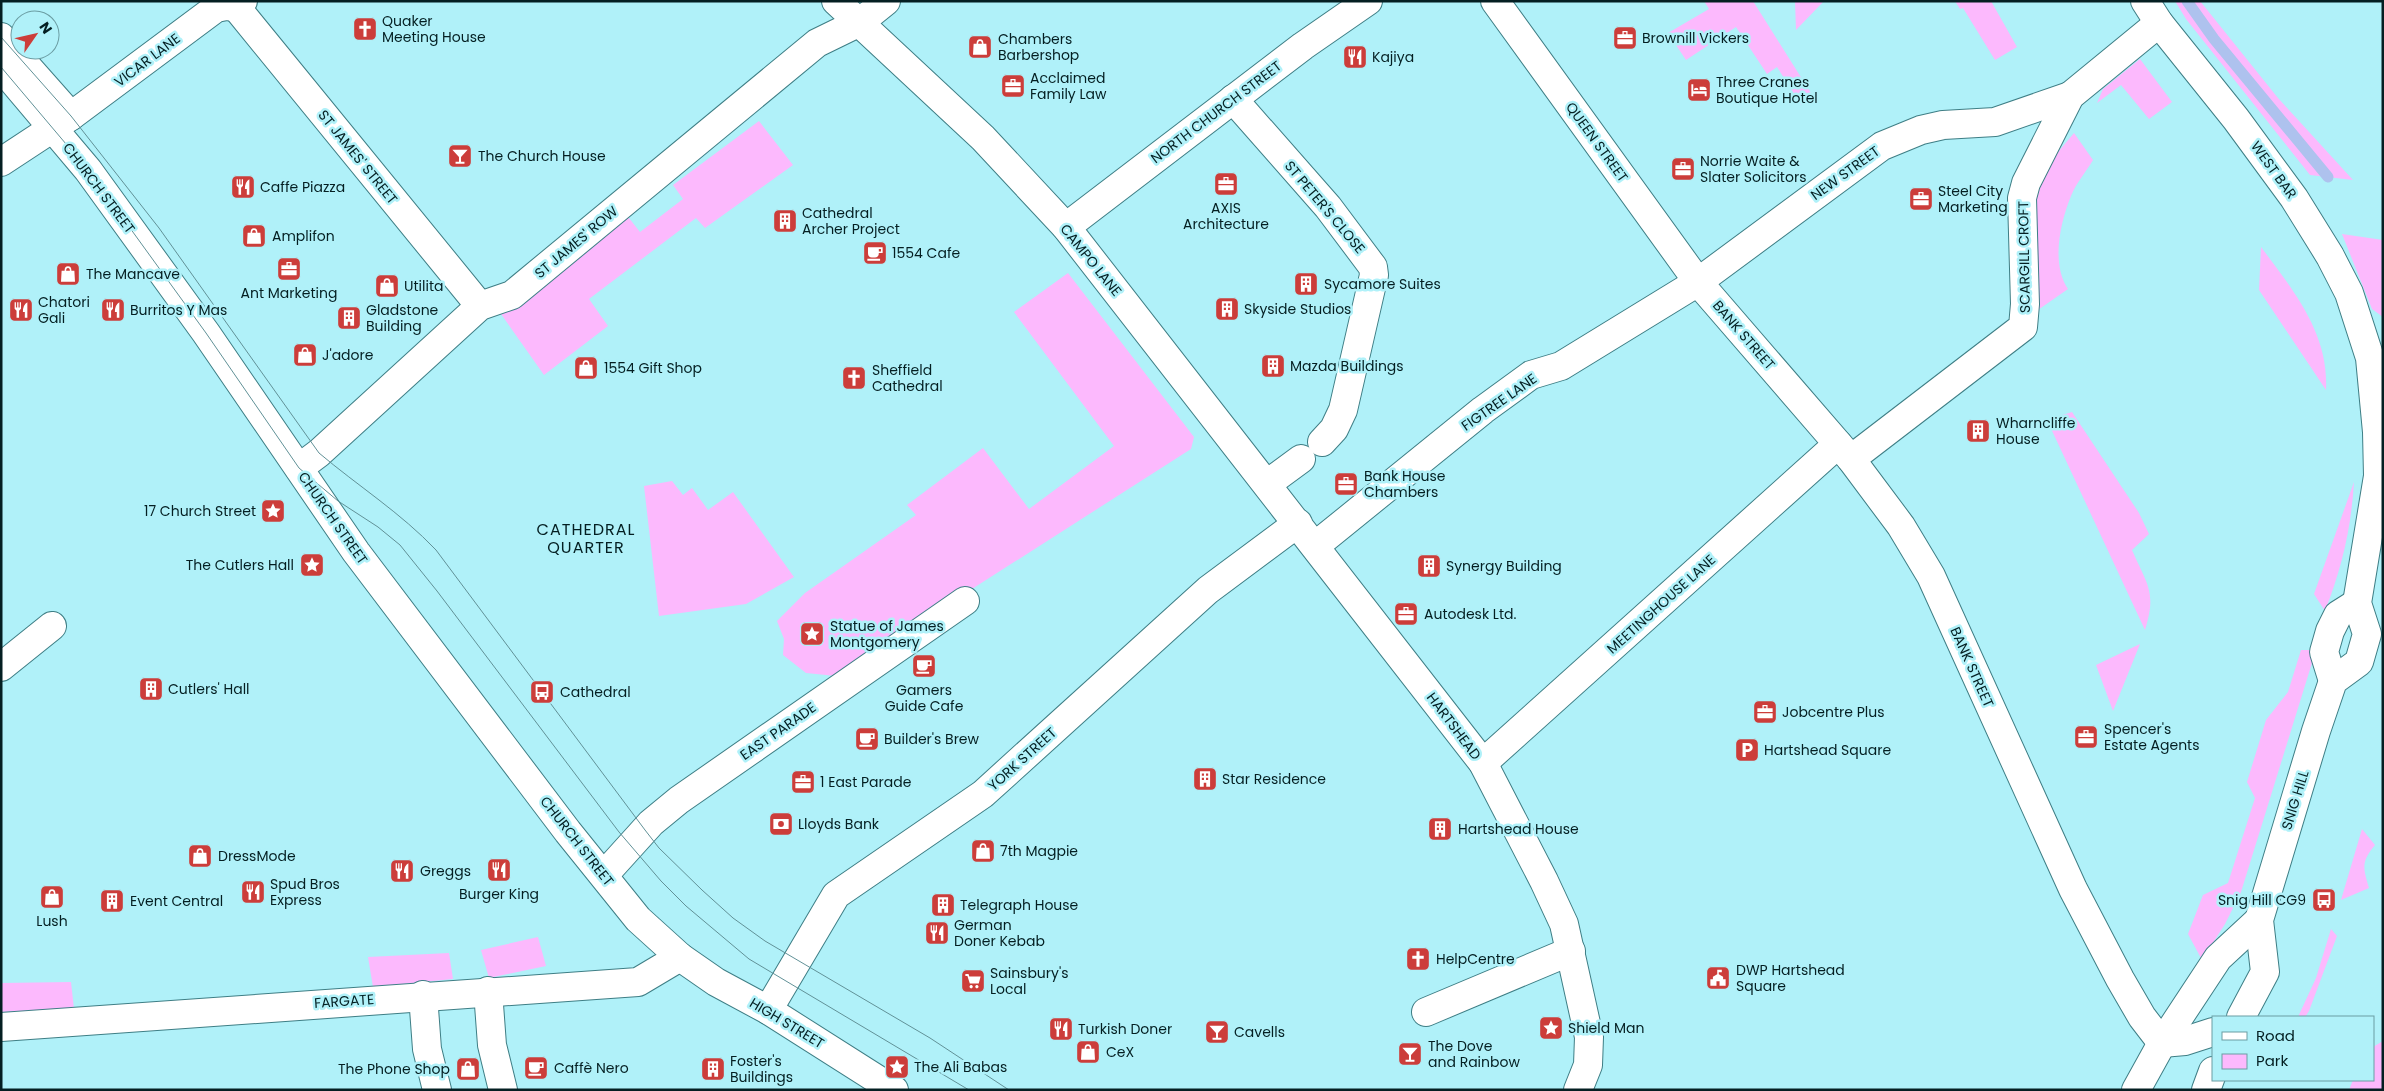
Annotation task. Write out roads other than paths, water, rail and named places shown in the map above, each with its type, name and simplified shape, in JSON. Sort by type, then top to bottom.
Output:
[{"type":"street","name":"CAMPO LANE","points":[[836,1],[983,138],[1066,227],[1315,546]]},
{"type":"street","name":"ST JAMES' ROW","points":[[299,468],[319,453],[480,306],[512,295],[817,43],[860,22],[886,1]]},
{"type":"street","name":"NORTH CHURCH STREET","points":[[1066,227],[1303,46],[1368,1]]},
{"type":"street","name":"QUEEN STREET","points":[[1495,1],[1698,282]]},
{"type":"street","name":"VICAR LANE","points":[[1,162],[62,122],[216,8],[239,4]]},
{"type":"street","name":"ST JAMES' STREET","points":[[239,4],[480,306]]},
{"type":"street","name":"SCARGILL CROFT","points":[[1844,452],[2023,327],[2025,304],[2022,198],[2026,183],[2043,146],[2070,96],[2152,12]]},
{"type":"street","name":"WEST BAR","points":[[2152,12],[2236,119],[2311,224],[2349,293],[2376,357]]},
{"type":"street","name":"CHURCH STREET","points":[[1,37],[62,122],[88,170],[206,333],[356,552],[638,919],[680,957]]},
{"type":"street","name":"CHURCH STREET","points":[[1,67],[62,122]]},
{"type":"street","name":"NEW STREET","points":[[1698,282],[1882,146],[1921,130],[1943,125],[1995,122],[2070,96]]},
{"type":"street","name":"ST PETER'S CLOSE","points":[[1233,99],[1328,207],[1373,268],[1374,275],[1342,410],[1334,429],[1312,451],[1267,484]]},
{"type":"street","name":"FIGTREE LANE","points":[[1315,546],[1483,410],[1531,375],[1561,366],[1698,282]]},
{"type":"street","name":"BANK STREET","points":[[1698,282],[1844,452],[1901,526],[1931,576],[2073,889],[2120,979],[2142,1016],[2162,1043]]},
{"type":"street","points":[[2357,603],[2338,615],[2330,631],[2324,652],[2333,681],[2359,662],[2366,634],[2357,603],[2378,476],[2376,357]]},
{"type":"street","name":"MEETINGHOUSE LANE","points":[[1483,764],[1844,452]]},
{"type":"street","name":"YORK STREET","points":[[768,1010],[836,895],[983,794],[1208,590],[1298,523]]},
{"type":"street","name":"HARTSHEAD","points":[[1315,546],[1483,764],[1544,881],[1564,924],[1590,1051],[1588,1065],[1578,1090]]},
{"type":"street","name":"EAST PARADE","points":[[604,876],[651,823],[679,800],[965,601]]},
{"type":"street","points":[[1,667],[52,626]]},
{"type":"street","name":"SNIG HILL","points":[[2242,1016],[2264,972],[2259,920],[2333,681]]},
{"type":"street","name":"SNIG HILL","points":[[2136,1090],[2162,1043],[2218,958],[2259,920]]},
{"type":"street","points":[[1426,1012],[1571,951]]},
{"type":"street","name":"HIGH STREET","points":[[680,957],[716,982],[768,1010],[894,1090]]},
{"type":"street","name":"FARGATE","points":[[1,1026],[423,995],[638,982],[680,957]]},
{"type":"street","points":[[488,991],[492,1045],[503,1090]]},
{"type":"street","points":[[423,995],[427,1049],[437,1090]]},
{"type":"street","points":[[2162,1043],[2185,1041],[2212,1032]]},
{"type":"street","points":[[2206,1090],[2212,1074]]},
{"type":"waterway","points":[[2187,1],[2214,39],[2328,177]]},
{"type":"tram line","points":[[1,37],[71,116],[159,228],[319,453],[394,512],[436,550],[659,848],[733,918],[765,941],[930,1038],[1009,1090]]},
{"type":"tram line","points":[[1,67],[88,170],[206,333],[299,468],[338,501],[378,527],[400,545],[437,591],[619,832],[661,881],[686,906],[749,959],[969,1090]]},
{"type":"place","name":"Quaker Meeting House","points":[[365,29]]},
{"type":"place","name":"Brownill Vickers","points":[[1625,38]]},
{"type":"place","name":"Chambers Barbershop","points":[[980,47]]},
{"type":"place","name":"Kajiya","points":[[1355,57]]},
{"type":"place","name":"Acclaimed Family Law","points":[[1013,86]]},
{"type":"place","name":"Three Cranes Boutique Hotel","points":[[1699,90]]},
{"type":"place","name":"The Church House","points":[[460,156]]},
{"type":"place","name":"Norrie Waite & Slater Solicitors","points":[[1683,169]]},
{"type":"place","name":"AXIS Architecture","points":[[1226,184]]},
{"type":"place","name":"Caffe Piazza","points":[[243,187]]},
{"type":"place","name":"Steel City Marketing","points":[[1921,199]]},
{"type":"place","name":"Cathedral Archer Project","points":[[785,221]]},
{"type":"place","name":"Amplifon","points":[[254,236]]},
{"type":"place","name":"1554 Cafe","points":[[875,253]]},
{"type":"place","name":"Ant Marketing","points":[[289,269]]},
{"type":"place","name":"The Mancave","points":[[68,274]]},
{"type":"place","name":"Sycamore Suites","points":[[1306,284]]},
{"type":"place","name":"Utilita","points":[[387,286]]},
{"type":"place","name":"Skyside Studios","points":[[1227,309]]},
{"type":"place","name":"Chatori Gali","points":[[21,310]]},
{"type":"place","name":"Burritos Y Mas","points":[[113,310]]},
{"type":"place","name":"Gladstone Building","points":[[349,318]]},
{"type":"place","name":"J'adore","points":[[305,355]]},
{"type":"place","name":"Mazda Buildings","points":[[1273,366]]},
{"type":"place","name":"1554 Gift Shop","points":[[586,368]]},
{"type":"place","name":"Sheffield Cathedral","points":[[854,378]]},
{"type":"place","name":"Wharncliffe House","points":[[1978,431]]},
{"type":"place","name":"Bank House Chambers","points":[[1346,484]]},
{"type":"place","name":"17 Church Street","points":[[273,511]]},
{"type":"place","name":"The Cutlers Hall","points":[[312,565]]},
{"type":"place","name":"Synergy Building","points":[[1429,566]]},
{"type":"place","name":"Autodesk Ltd.","points":[[1406,614]]},
{"type":"place","name":"Statue of James Montgomery","points":[[812,634]]},
{"type":"place","name":"Gamers Guide Cafe","points":[[924,666]]},
{"type":"place","name":"Cutlers' Hall","points":[[151,689]]},
{"type":"place","name":"Cathedral","points":[[542,692]]},
{"type":"place","name":"Jobcentre Plus","points":[[1765,712]]},
{"type":"place","name":"Spencer's Estate Agents","points":[[2086,737]]},
{"type":"place","name":"Builder's Brew","points":[[867,739]]},
{"type":"place","name":"Hartshead Square","points":[[1747,750]]},
{"type":"place","name":"Star Residence","points":[[1205,779]]},
{"type":"place","name":"1 East Parade","points":[[803,782]]},
{"type":"place","name":"Lloyds Bank","points":[[781,824]]},
{"type":"place","name":"Hartshead House","points":[[1440,829]]},
{"type":"place","name":"7th Magpie","points":[[983,851]]},
{"type":"place","name":"DressMode","points":[[200,856]]},
{"type":"place","name":"Burger King","points":[[499,870]]},
{"type":"place","name":"Greggs","points":[[402,871]]},
{"type":"place","name":"Spud Bros Express","points":[[253,892]]},
{"type":"place","name":"Lush","points":[[52,897]]},
{"type":"place","name":"Snig Hill CG9","points":[[2324,900]]},
{"type":"place","name":"Event Central","points":[[112,901]]},
{"type":"place","name":"Telegraph House","points":[[943,905]]},
{"type":"place","name":"German Doner Kebab","points":[[937,933]]},
{"type":"place","name":"HelpCentre","points":[[1418,959]]},
{"type":"place","name":"DWP Hartshead Square","points":[[1718,978]]},
{"type":"place","name":"Sainsbury's Local","points":[[973,981]]},
{"type":"place","name":"Shield Man","points":[[1551,1028]]},
{"type":"place","name":"Turkish Doner","points":[[1061,1029]]},
{"type":"place","name":"Cavells","points":[[1217,1032]]},
{"type":"place","name":"CeX","points":[[1088,1052]]},
{"type":"place","name":"The Dove and Rainbow","points":[[1410,1054]]},
{"type":"place","name":"The Ali Babas","points":[[897,1067]]},
{"type":"place","name":"Caffè Nero","points":[[536,1068]]},
{"type":"place","name":"The Phone Shop","points":[[468,1069]]},
{"type":"place","name":"Foster's Buildings","points":[[713,1069]]},
{"type":"district","name":"CATHEDRAL QUARTER","points":[[586,538]]}]
